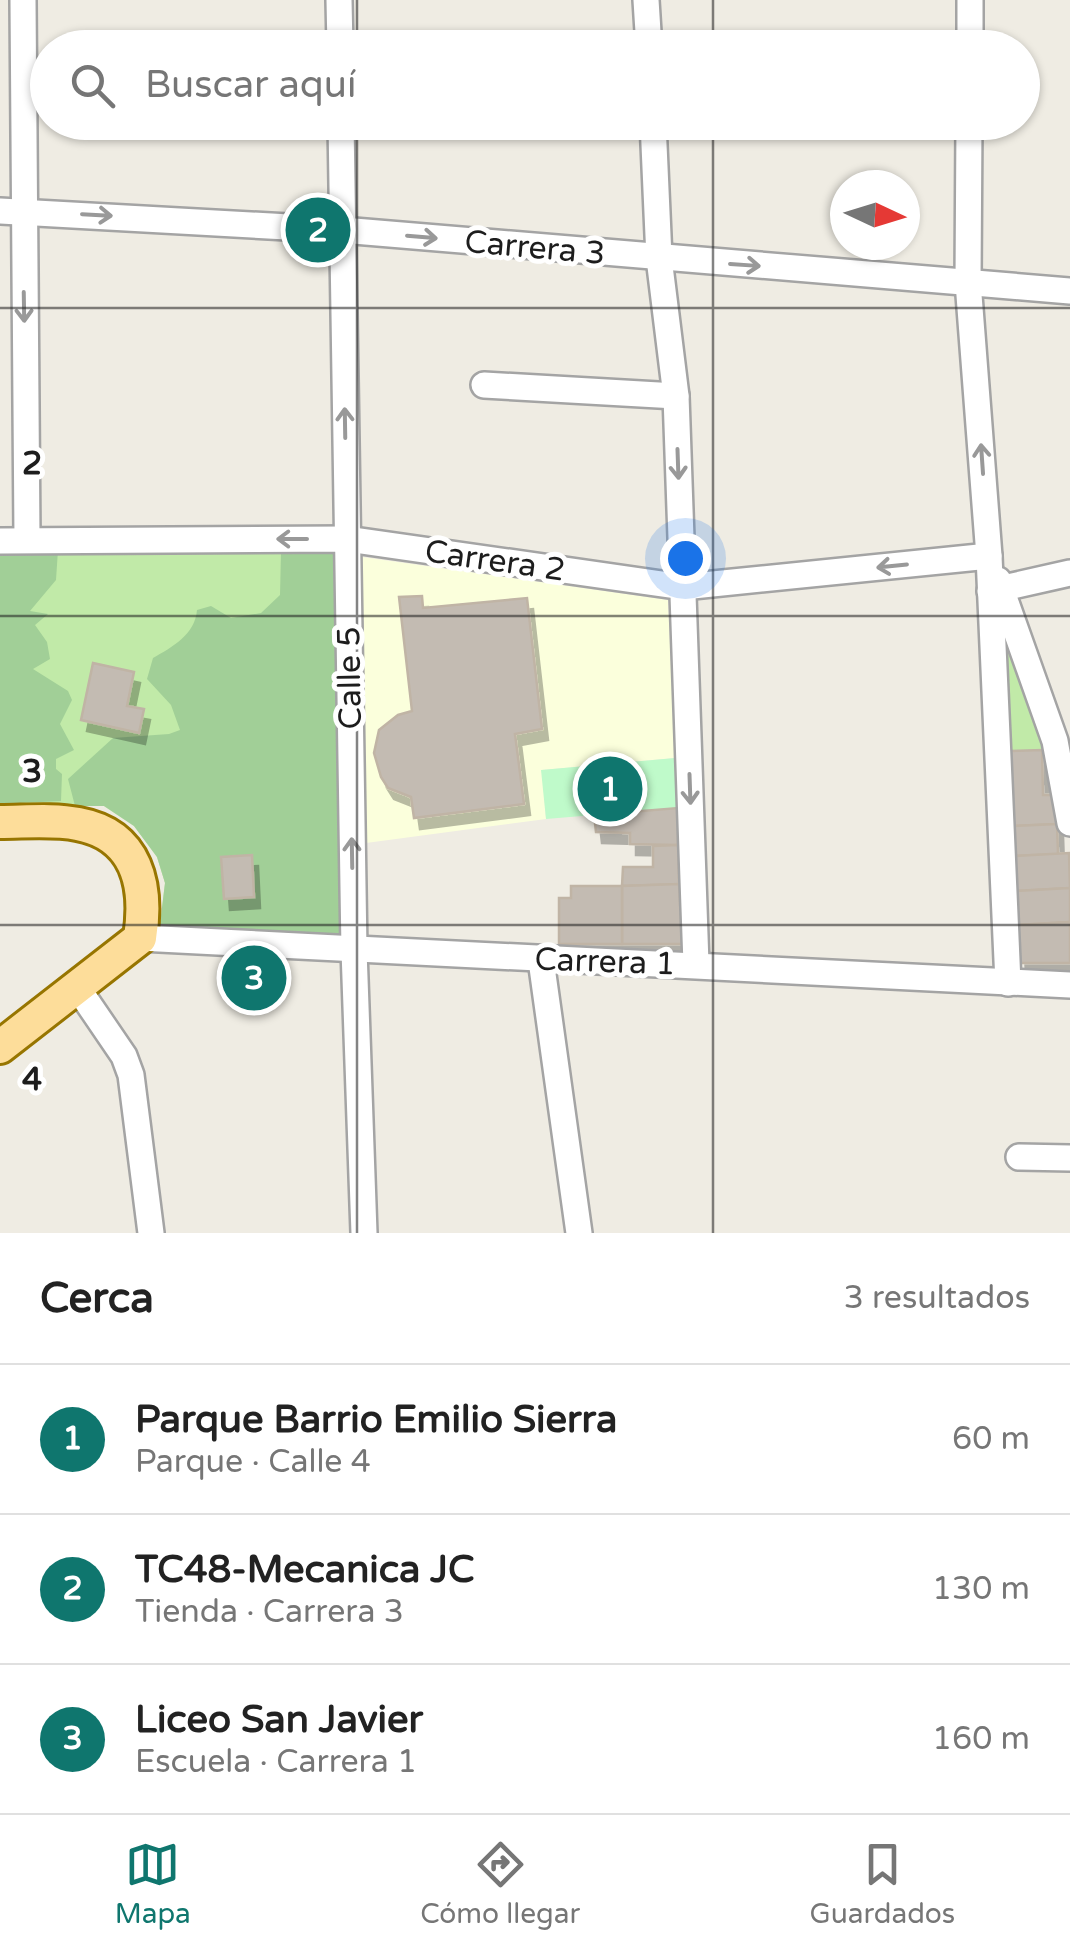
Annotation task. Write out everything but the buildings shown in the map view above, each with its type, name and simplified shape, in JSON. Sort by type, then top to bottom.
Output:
[{"type":"main road","points":[[0,822],[75,823],[97,829],[132,860],[142,878],[145,905],[140,938],[0,1048]]},
{"type":"street","points":[[23,0],[11,211],[27,539]]},
{"type":"street","points":[[339,0],[340,30]]},
{"type":"street","points":[[646,0],[648,30]]},
{"type":"street","points":[[970,0],[970,30]]},
{"type":"street","name":"Calle 5","points":[[341,140],[354,950],[364,1233]]},
{"type":"street","points":[[653,140],[659,258],[676,396],[696,964]]},
{"type":"street","points":[[969,140],[968,282],[989,556],[996,590],[1008,983]]},
{"type":"street","name":"Carrera 3","points":[[11,211],[342,230],[1070,291]]},
{"type":"street","points":[[484,384],[676,396]]},
{"type":"street","name":"Carrera 2","points":[[0,541],[347,539],[684,587],[989,556]]},
{"type":"street","points":[[996,590],[1070,573]]},
{"type":"street","points":[[996,590],[1063,740],[1070,823]]},
{"type":"street","name":"Carrera 1","points":[[140,938],[1070,986]]},
{"type":"street","points":[[541,960],[579,1233]]},
{"type":"street","points":[[77,987],[124,1056],[131,1075],[152,1233]]},
{"type":"street","points":[[1018,1158],[1070,1158]]},
{"type":"shaded area","points":[[362,557],[668,600],[675,758],[542,770],[546,819],[366,843]]},
{"type":"green space","points":[[58,550],[56,580],[30,611],[48,614],[35,625],[47,642],[50,659],[33,669],[68,691],[72,700],[60,724],[74,750],[56,759],[56,769],[62,774],[61,801],[0,804],[0,552]]},
{"type":"green space","points":[[0,552],[338,552],[160,924],[165,883],[157,857],[134,826],[104,806],[0,805]]},
{"type":"green space","points":[[281,552],[338,552],[343,940],[160,924],[165,883],[157,857],[134,826],[104,806],[75,806],[68,779],[113,738],[180,730],[171,705],[147,679],[153,658],[187,633],[197,610],[211,606],[231,618],[261,613],[280,595]]},
{"type":"green space","points":[[998,598],[1050,749],[1002,752]]},
{"type":"green space","points":[[675,758],[678,808],[546,819],[541,770]]},
{"type":"place","name":"TC48-Mecanica JC","points":[[318,230]]},
{"type":"place","name":"Parque Barrio Emilio Sierra","points":[[610,789]]},
{"type":"place","name":"Liceo San Javier","points":[[254,978]]}]
